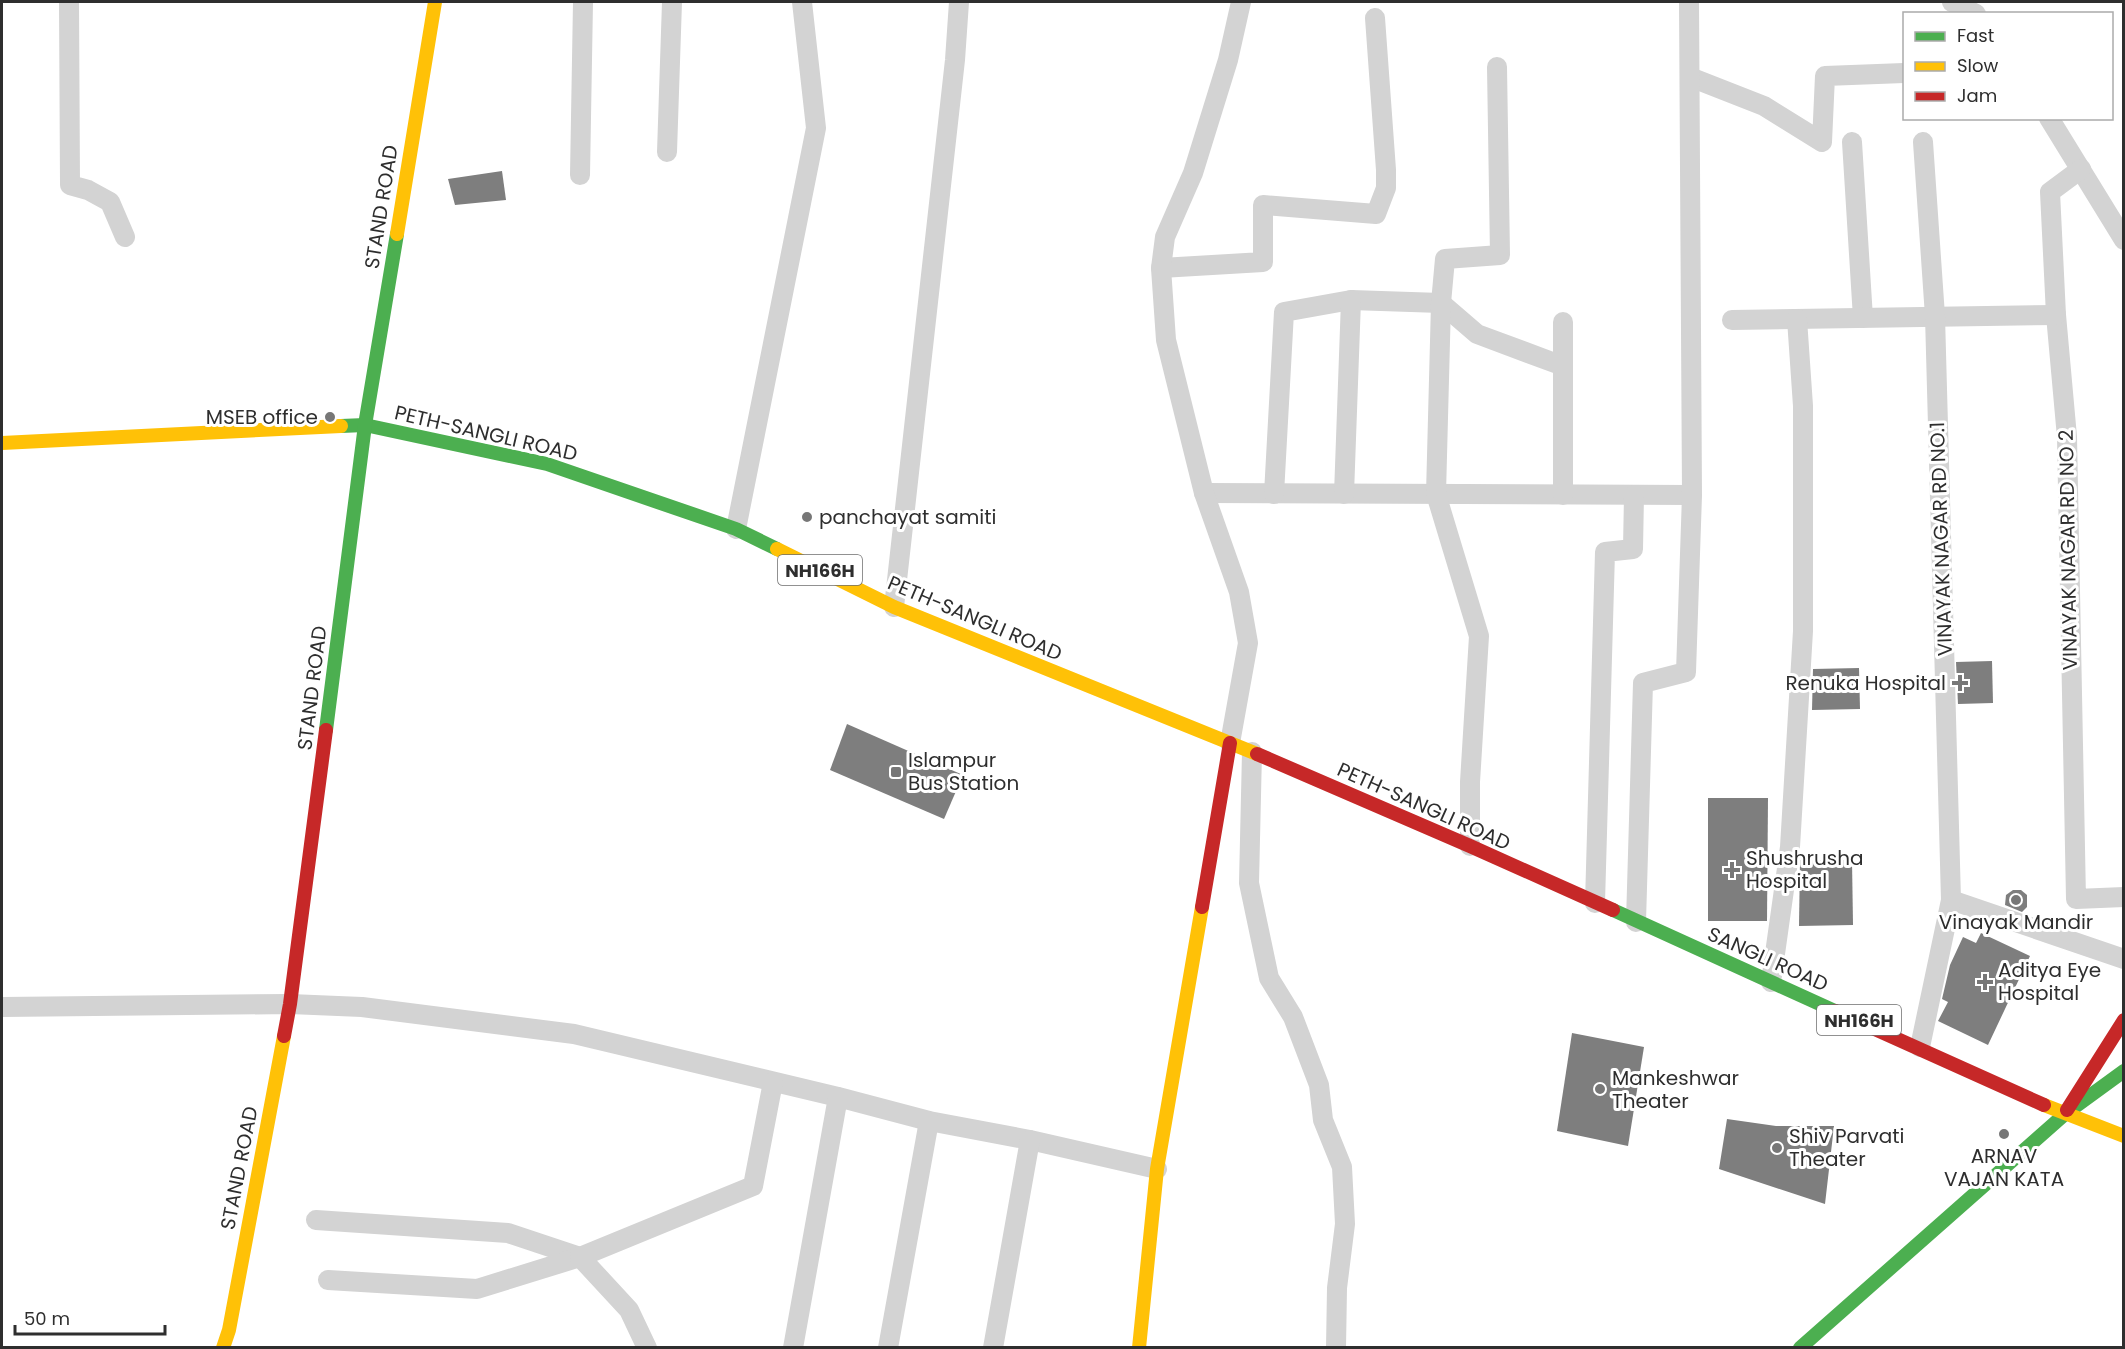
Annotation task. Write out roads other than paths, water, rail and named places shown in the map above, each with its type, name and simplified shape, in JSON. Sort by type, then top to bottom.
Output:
[{"type":"main road","name":"STAND ROAD","points":[[223,1347],[229,1330],[290,1004],[365,425],[435,2]]},
{"type":"main road","name":"PETH-SANGLI ROAD","points":[[2,443],[365,425],[548,464],[736,529],[894,607],[1252,752],[1470,846],[1595,903]]},
{"type":"main road","points":[[1139,1347],[1157,1169],[1230,743]]},
{"type":"main road","name":"SANGLI ROAD","points":[[1595,903],[2065,1114],[2124,1136]]},
{"type":"main road","points":[[2065,1114],[2124,1020]]},
{"type":"main road","points":[[1800,1347],[2065,1114],[2124,1071]]},
{"type":"street","points":[[69,2],[70,185],[88,190],[110,202],[125,237]]},
{"type":"street","points":[[580,175],[583,2]]},
{"type":"street","points":[[667,152],[672,2]]},
{"type":"street","points":[[736,529],[816,128],[802,2]]},
{"type":"street","points":[[894,607],[956,60],[959,2]]},
{"type":"street","points":[[1230,743],[1248,643],[1239,592],[1204,493],[1166,340],[1161,268],[1165,237],[1193,173],[1228,60],[1241,2]]},
{"type":"street","points":[[1636,921],[1643,683],[1686,672],[1692,495],[1689,2]]},
{"type":"street","points":[[1952,2],[1972,12]]},
{"type":"street","points":[[1161,268],[1263,262],[1263,205],[1376,214],[1386,188],[1386,170],[1375,18]]},
{"type":"street","points":[[1470,846],[1470,782],[1479,636],[1437,494],[1441,303],[1445,259],[1500,255],[1497,67]]},
{"type":"street","points":[[1690,77],[1764,106],[1822,142],[1825,76],[1903,73]]},
{"type":"street","points":[[2050,120],[2124,240]]},
{"type":"street","points":[[1852,142],[1863,318]]},
{"type":"street","name":"VINAYAK NAGAR RD NO.1","points":[[1920,1047],[1951,900],[1935,316],[1923,142]]},
{"type":"street","name":"VINAYAK NAGAR RD NO 2","points":[[2081,169],[2050,192],[2056,315],[2067,437],[2076,899],[2124,897]]},
{"type":"street","points":[[1344,494],[1351,300]]},
{"type":"street","points":[[1274,494],[1284,312],[1351,300],[1441,303],[1477,334],[1563,366]]},
{"type":"street","points":[[1732,320],[2056,315]]},
{"type":"street","points":[[1771,982],[1790,847],[1803,630],[1803,406],[1797,319]]},
{"type":"street","points":[[1563,322],[1563,495]]},
{"type":"street","points":[[1204,493],[1692,495]]},
{"type":"street","points":[[1595,903],[1605,552],[1633,549],[1634,495]]},
{"type":"street","points":[[1252,752],[1249,883],[1269,978],[1297,1027],[1319,1085],[1323,1120],[1342,1167],[1345,1224],[1337,1288],[1336,1347]]},
{"type":"street","points":[[1951,900],[2124,959]]},
{"type":"street","points":[[2,1006],[290,1004],[362,1006],[574,1034],[929,1121],[1030,1140],[1157,1169]]},
{"type":"street","points":[[328,1280],[477,1289],[580,1257],[753,1186],[773,1082]]},
{"type":"street","points":[[794,1347],[838,1097]]},
{"type":"street","points":[[888,1347],[929,1121]]},
{"type":"street","points":[[993,1347],[1030,1140]]},
{"type":"street","points":[[316,1220],[508,1233],[580,1257],[629,1310],[647,1347]]},
{"type":"place","name":"MSEB office","points":[[330,417]]},
{"type":"place","name":"panchayat samiti","points":[[807,517]]},
{"type":"place","name":"Renuka Hospital","points":[[1960,683]]},
{"type":"place","name":"Islampur Bus Station","points":[[896,772]]},
{"type":"place","name":"Shushrusha Hospital","points":[[1732,870]]},
{"type":"place","name":"Vinayak Mandir","points":[[2016,900]]},
{"type":"place","name":"Aditya Eye Hospital","points":[[1985,982]]},
{"type":"place","name":"Mankeshwar Theater","points":[[1600,1089]]},
{"type":"place","name":"ARNAV VAJAN KATA","points":[[2004,1134]]},
{"type":"place","name":"Shiv Parvati Theater","points":[[1777,1148]]}]
